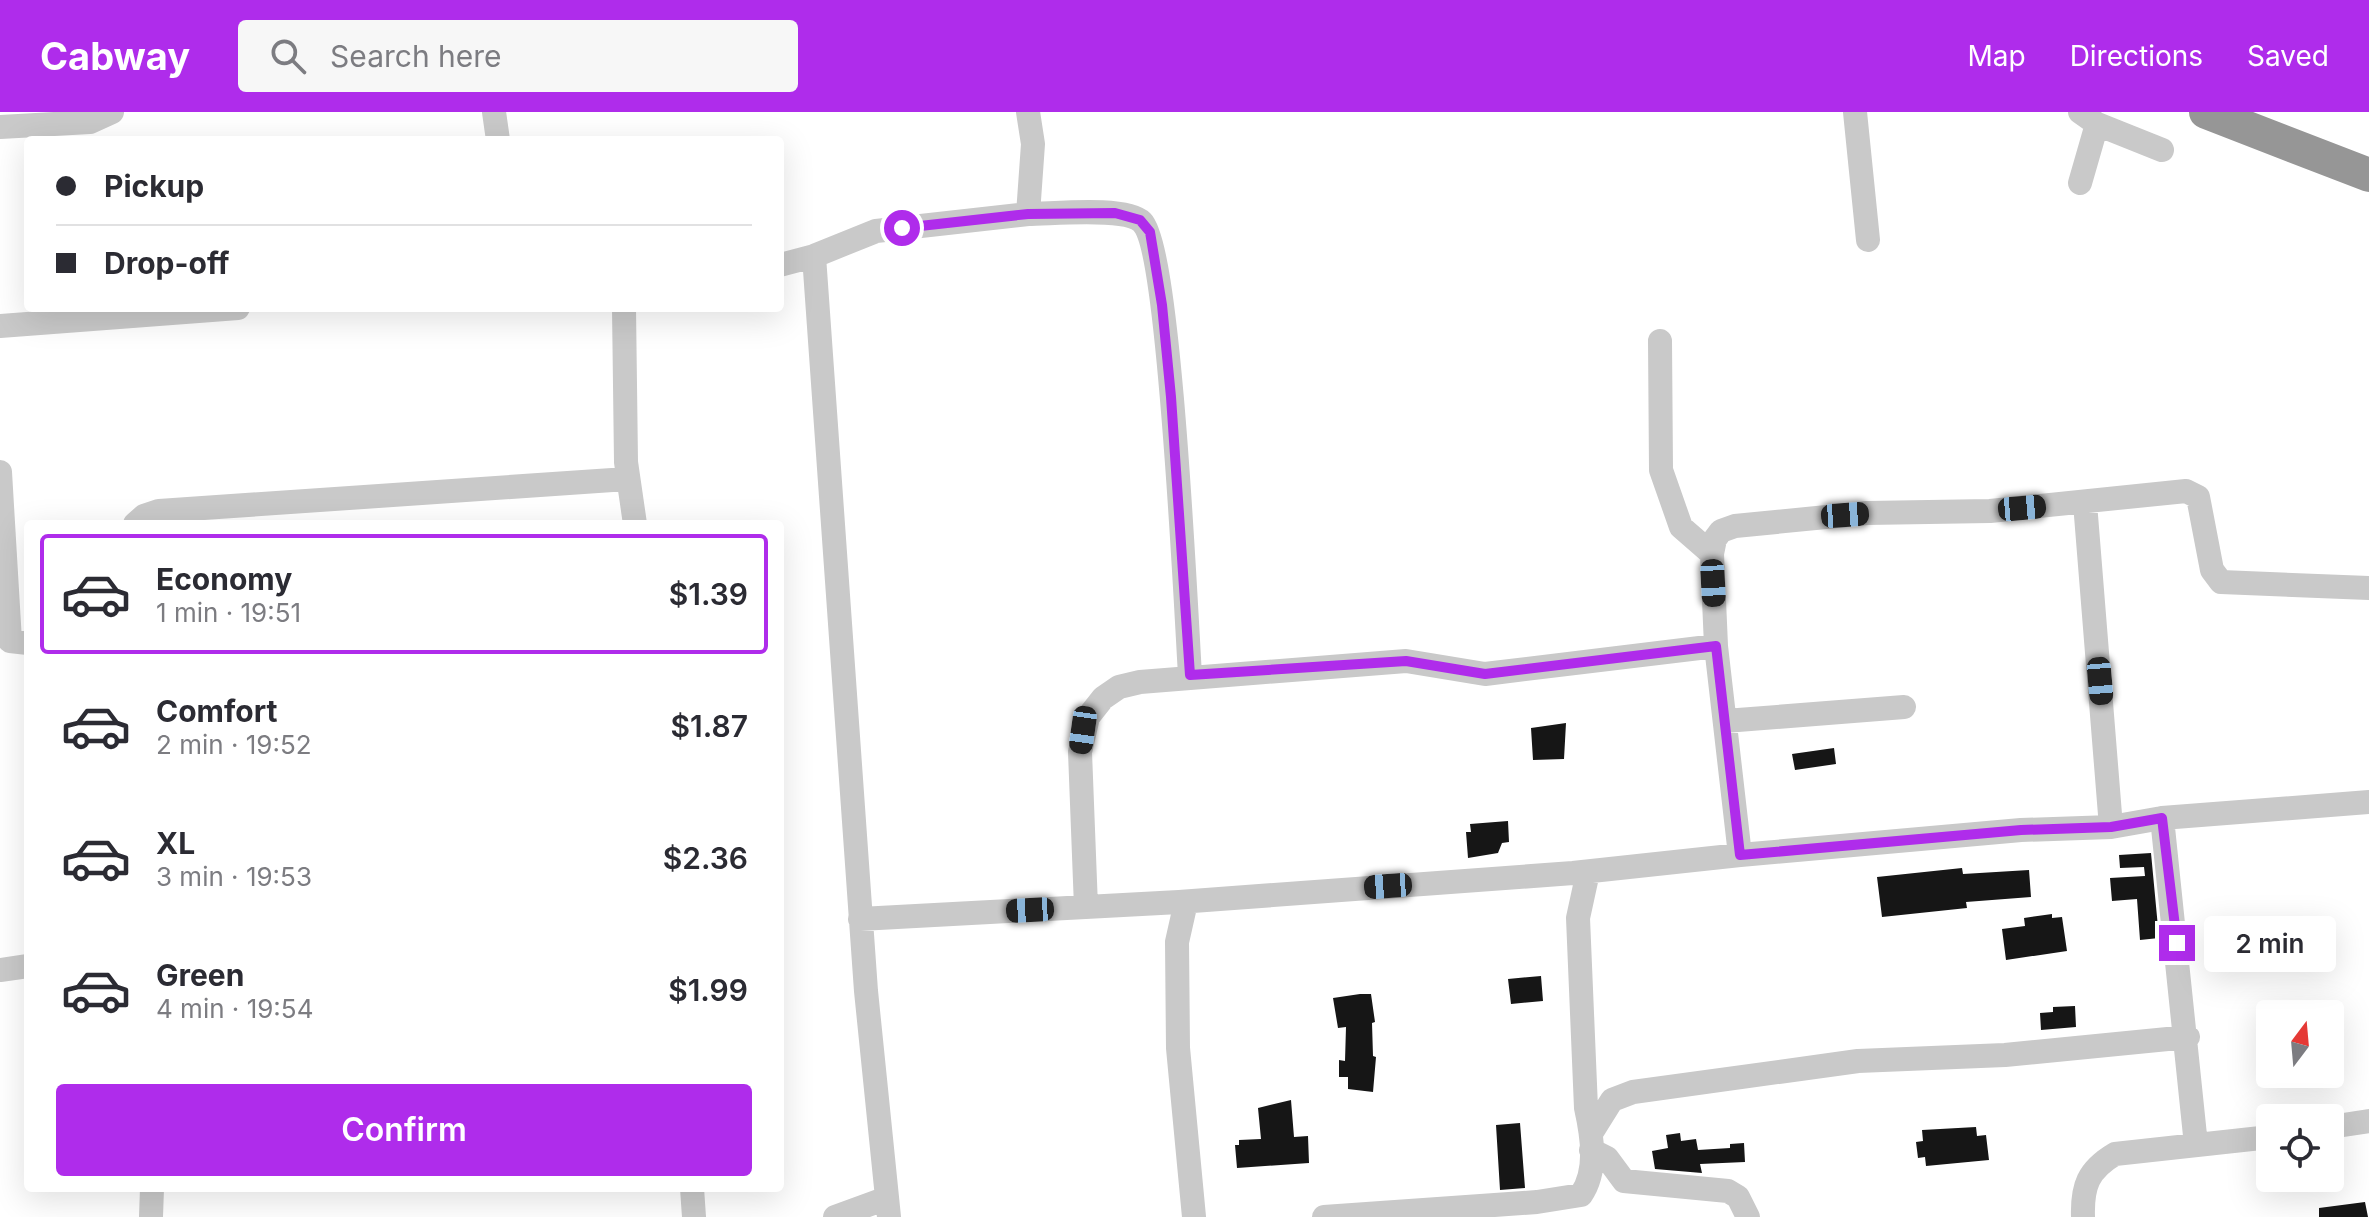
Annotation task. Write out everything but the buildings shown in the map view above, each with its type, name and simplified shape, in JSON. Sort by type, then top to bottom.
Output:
[{"type":"highway","points":[[2206,112],[2369,175]]},
{"type":"street","points":[[0,127],[90,122],[112,112]]},
{"type":"street","points":[[494,112],[497,136]]},
{"type":"street","points":[[1028,112],[1033,144],[1028,214]]},
{"type":"street","points":[[1855,112],[1868,240]]},
{"type":"street","points":[[2080,183],[2088,118],[2162,150]]},
{"type":"street","points":[[784,264],[814,256],[876,231],[1028,214],[1115,213],[1140,220],[1150,232],[1162,305],[1190,675]]},
{"type":"street","points":[[814,256],[860,919],[888,1207],[835,1217]]},
{"type":"street","points":[[0,326],[185,312]]},
{"type":"street","points":[[624,312],[627,479],[634,520]]},
{"type":"street","points":[[1660,341],[1661,470],[1681,527],[1712,554]]},
{"type":"street","points":[[0,472],[13,642]]},
{"type":"street","points":[[140,520],[159,511],[627,479]]},
{"type":"street","points":[[1740,855],[1716,646],[1712,554],[1721,531],[1735,526],[1867,513],[1990,511],[2186,491],[2198,497],[2212,570],[2221,582],[2369,588]]},
{"type":"street","points":[[2085,503],[2111,827]]},
{"type":"street","points":[[1086,907],[1080,752],[1088,717],[1103,698],[1119,687],[1190,675],[1406,661],[1485,674],[1716,646]]},
{"type":"street","points":[[1725,721],[1904,707]]},
{"type":"street","points":[[860,919],[1186,902],[1588,872],[1740,855],[2021,830],[2111,827],[2162,818],[2369,802]]},
{"type":"street","points":[[2162,818],[2188,1037],[2196,1145]]},
{"type":"street","points":[[1324,1217],[1537,1202],[1581,1195],[1590,1176],[1592,1141],[1586,1108],[1578,918],[1588,872]]},
{"type":"street","points":[[1186,902],[1177,942],[1178,1048],[1194,1217]]},
{"type":"street","points":[[0,970],[24,967]]},
{"type":"street","points":[[1592,1141],[1612,1100],[1633,1092],[1858,1061],[2005,1055],[2188,1037]]},
{"type":"street","points":[[2344,1125],[2369,1121]]},
{"type":"street","points":[[2083,1217],[2085,1181],[2096,1165],[2115,1154],[2256,1139]]},
{"type":"street","points":[[1592,1141],[1624,1181],[1728,1191],[1738,1197],[1748,1217]]},
{"type":"street","points":[[151,1217],[152,1192]]},
{"type":"street","points":[[692,1192],[694,1217]]},
{"type":"route","points":[[902,228],[1028,214],[1115,213],[1140,220],[1150,232],[1162,305],[1171,397],[1190,675],[1406,661],[1421,661],[1485,674],[1716,646],[1740,855],[2021,830],[2111,827],[2162,818],[2177,943]]}]
